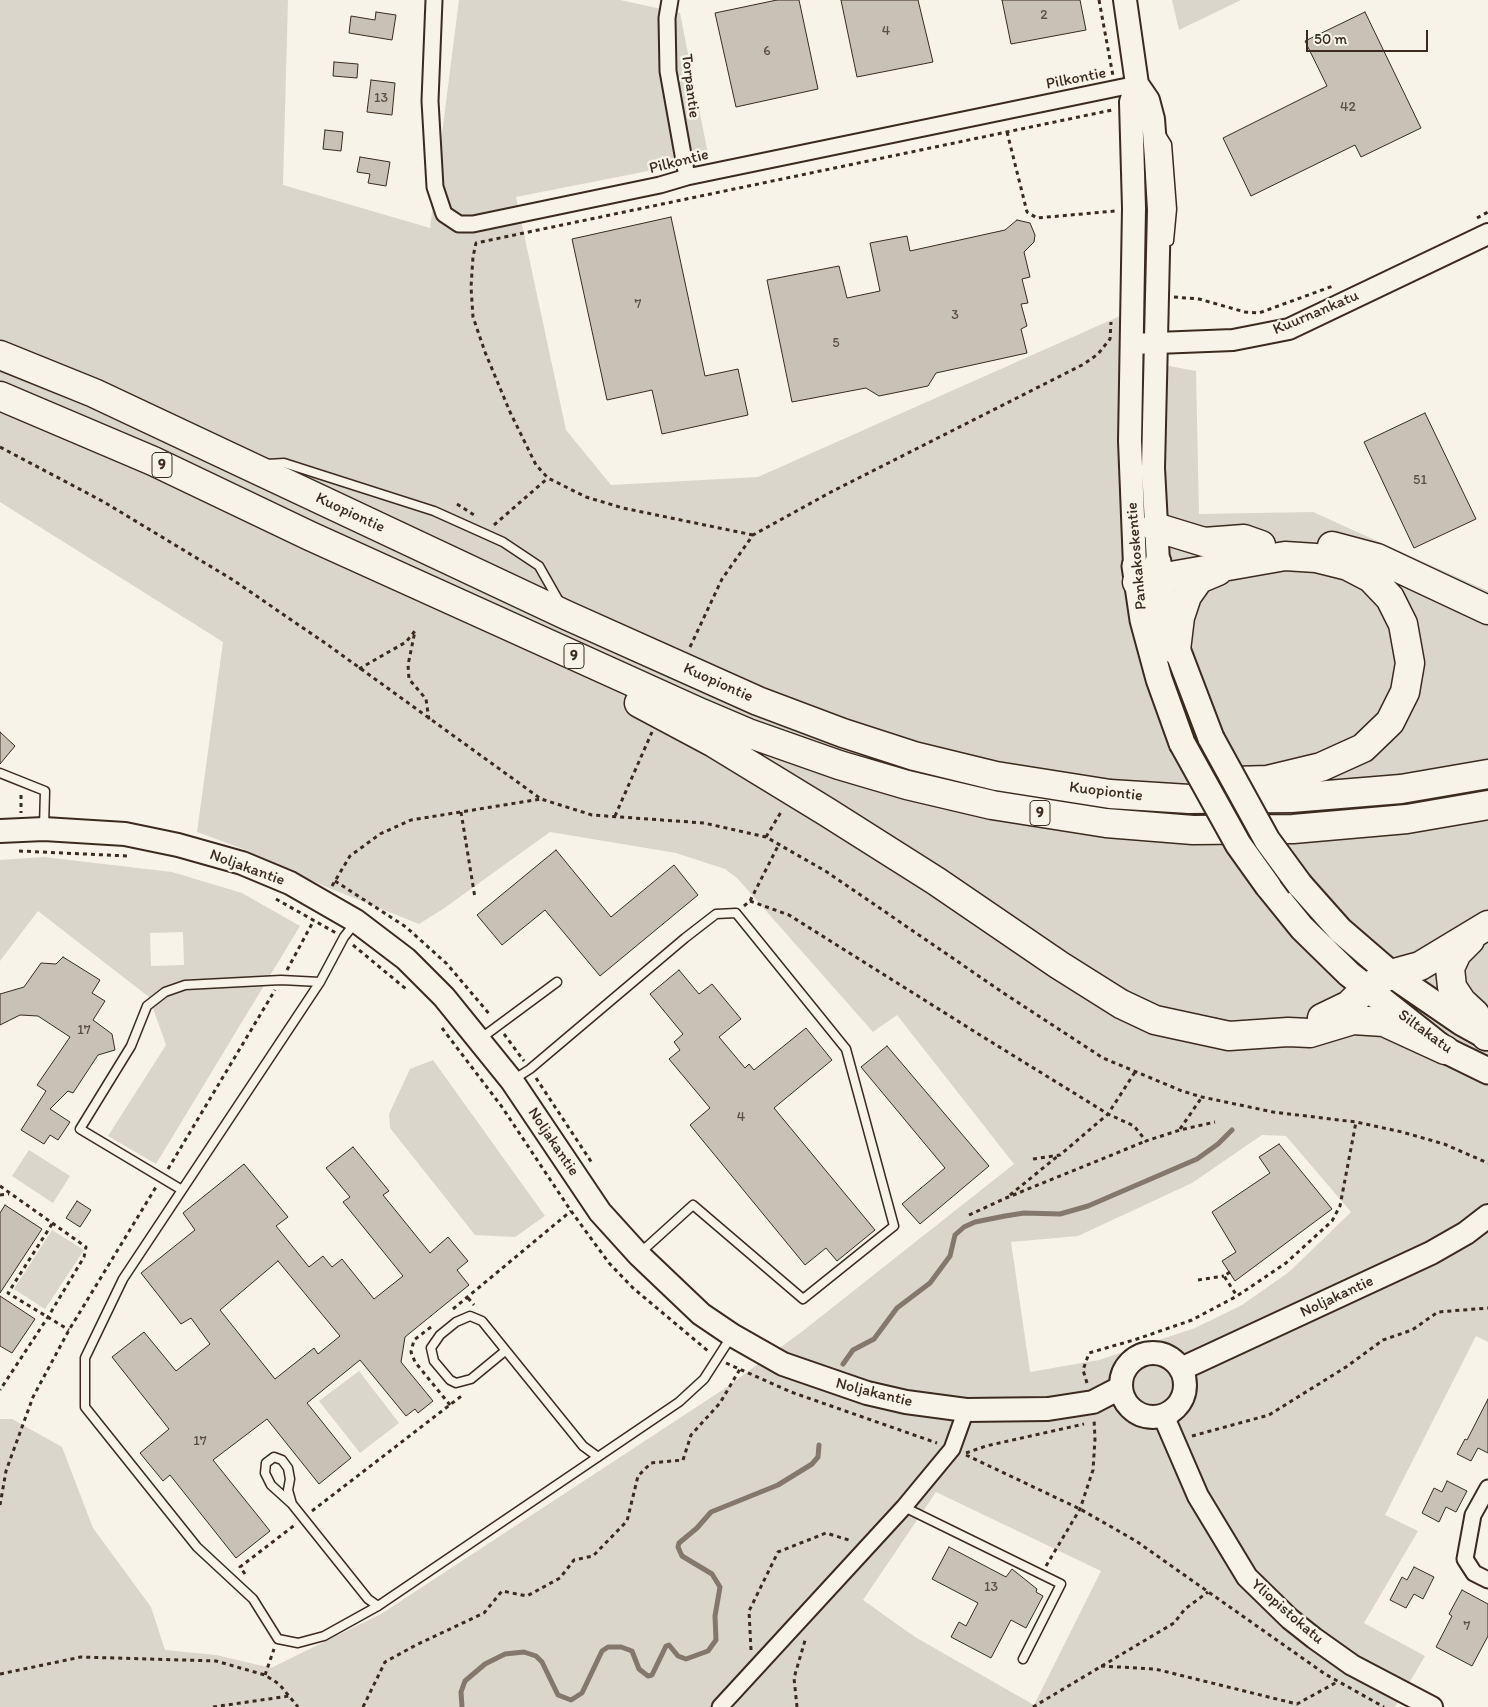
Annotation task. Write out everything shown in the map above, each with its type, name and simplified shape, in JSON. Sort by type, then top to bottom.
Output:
[{"type":"highway","name":"Kuopiontie","points":[[0,355],[94,393],[164,428],[250,465],[566,615],[758,701],[843,733],[914,756],[996,776],[1110,794],[1189,800],[1291,798],[1401,788],[1488,774]]},
{"type":"highway","name":"Kuopiontie","points":[[0,396],[153,461],[310,536],[748,733],[839,765],[906,785],[992,805],[1106,823],[1193,830],[1293,829],[1407,819],[1488,805]]},
{"type":"highway","points":[[1155,526],[1204,542],[1244,538],[1261,545]]},
{"type":"highway","points":[[1147,572],[1261,545],[1302,543],[1339,546],[1377,558],[1488,610]]},
{"type":"highway","points":[[1110,794],[1143,779],[1211,782],[1267,780],[1321,767],[1363,748],[1390,722],[1406,692],[1410,663],[1404,624],[1390,598],[1371,578],[1348,566],[1316,558],[1284,556],[1224,568],[1147,572]]},
{"type":"highway","points":[[1176,650],[1180,617],[1188,596],[1200,579],[1224,568]]},
{"type":"highway","points":[[614,674],[634,701],[714,743],[827,812],[936,880],[1059,965],[1121,1004],[1155,1020],[1228,1036],[1288,1032],[1310,1033],[1353,1020],[1384,1022],[1445,1050]]},
{"type":"highway","points":[[1288,1032],[1332,1015],[1349,1005],[1366,988],[1390,974],[1420,966],[1484,927]]},
{"type":"highway","points":[[1484,927],[1457,953],[1450,968],[1452,987],[1462,1002],[1475,1014],[1487,1036]]},
{"type":"main road","name":"Pankakoskentie","points":[[1125,0],[1138,84],[1148,100],[1153,119],[1159,210],[1157,343],[1154,389],[1155,526],[1147,572],[1143,620],[1152,654],[1182,742],[1238,844],[1268,886],[1302,928],[1366,988]]},
{"type":"main road","name":"Pankakoskentie","points":[[1138,84],[1131,102],[1134,189],[1130,450],[1147,572],[1211,738],[1267,840],[1300,885],[1340,930],[1390,974]]},
{"type":"main road","name":"Noljakantie","points":[[0,831],[44,829],[125,834],[178,845],[242,863],[290,883],[325,903],[350,929],[406,959],[444,997],[480,1039],[512,1081],[600,1212],[639,1255],[701,1314],[732,1335],[784,1364],[828,1381],[906,1402],[966,1410],[1048,1409],[1093,1411],[1120,1388]]},
{"type":"main road","name":"Siltakatu","points":[[1390,974],[1461,1022],[1487,1036]]},
{"type":"main road","name":"Siltakatu","points":[[1366,988],[1445,1050],[1488,1071]]},
{"type":"main road","name":"Noljakantie","points":[[1181,1369],[1431,1253],[1466,1233],[1488,1216]]},
{"type":"main road","points":[[1153,1352],[1164,1354],[1174,1360],[1181,1369],[1185,1380],[1185,1391],[1181,1402],[1163,1416],[1150,1417],[1139,1414],[1127,1404],[1120,1388],[1121,1378],[1125,1368],[1132,1359],[1142,1354],[1153,1352]]},
{"type":"street","name":"Pilkontie","points":[[434,0],[430,101],[435,187],[444,214],[459,224],[473,224],[660,185],[687,177],[1138,84]]},
{"type":"street","name":"Torpantie","points":[[670,0],[667,18],[668,71],[687,177]]},
{"type":"street","name":"Kuurnankatu","points":[[1131,344],[1233,340],[1289,329],[1488,234]]},
{"type":"street","points":[[720,1707],[751,1671],[958,1451],[966,1410]]},
{"type":"street","name":"Yliopistokatu","points":[[1163,1416],[1198,1496],[1247,1577],[1290,1619],[1352,1665],[1432,1707]]},
{"type":"street","points":[[1488,1488],[1472,1514],[1465,1560],[1474,1573],[1488,1580]]},
{"type":"lane","points":[[1153,119],[1167,144],[1172,209],[1168,248]]},
{"type":"lane","points":[[1158,291],[1166,257]]},
{"type":"lane","points":[[250,465],[284,463],[434,511],[503,542],[540,566],[566,615]]},
{"type":"lane","points":[[0,773],[45,791],[44,829]]},
{"type":"lane","points":[[512,1081],[530,1069],[716,914],[736,913],[846,1049],[894,1226],[803,1299],[693,1205],[639,1255]]},
{"type":"lane","points":[[350,929],[320,982],[123,1279],[85,1358],[85,1407],[197,1547],[253,1600],[278,1638],[298,1643],[324,1636],[378,1606],[679,1402],[704,1379],[732,1335]]},
{"type":"lane","points":[[182,1190],[80,1128],[131,1046],[147,1006],[165,992],[186,985],[281,980],[320,982]]},
{"type":"lane","points":[[480,1039],[557,982]]},
{"type":"lane","points":[[505,1351],[471,1379],[456,1383],[450,1380],[434,1361],[431,1348],[434,1342],[456,1322],[470,1316],[482,1321],[582,1446],[598,1457]]},
{"type":"lane","points":[[292,1504],[288,1468],[282,1460],[274,1457],[266,1463],[265,1473],[271,1485],[292,1504],[368,1599],[378,1606]]},
{"type":"lane","points":[[904,1507],[1061,1584],[1024,1659]]},
{"type":"path","points":[[753,535],[623,508],[586,497],[548,478],[536,465],[510,412],[485,352],[473,317],[471,287],[476,243],[1114,110]]},
{"type":"path","points":[[1007,132],[1027,212],[1037,218],[1114,211]]},
{"type":"path","points":[[1470,221],[1488,212]]},
{"type":"path","points":[[1158,291],[1199,299],[1246,312],[1259,313],[1340,283]]},
{"type":"path","points":[[690,647],[722,579],[753,535],[832,492],[1084,364],[1098,354],[1110,338],[1112,314]]},
{"type":"path","points":[[0,447],[104,502],[225,574],[328,645],[541,800],[592,815],[704,823],[766,837],[827,872],[1103,1058],[1202,1097],[1273,1112],[1356,1122],[1425,1137],[1488,1163]]},
{"type":"path","points":[[486,522],[493,526],[548,478]]},
{"type":"path","points":[[457,504],[479,518]]},
{"type":"path","points":[[359,669],[406,642],[415,631],[408,665],[409,679],[426,699],[429,720]]},
{"type":"path","points":[[615,816],[656,725]]},
{"type":"path","points":[[0,1505],[6,1471],[33,1397],[69,1330],[281,980],[350,856],[380,834],[411,820],[541,800]]},
{"type":"path","points":[[461,812],[475,898]]},
{"type":"path","points":[[766,837],[781,812]]},
{"type":"path","points":[[736,913],[750,901],[779,844]]},
{"type":"path","points":[[14,851],[131,856]]},
{"type":"path","points":[[274,898],[312,922],[350,929],[407,989]]},
{"type":"path","points":[[750,901],[789,915],[1108,1114],[1134,1126],[1146,1140]]},
{"type":"path","points":[[439,1024],[502,1107],[571,1211],[609,1263],[633,1288],[690,1338],[718,1359],[791,1392],[958,1451],[1080,1508],[1136,1541],[1338,1681],[1384,1707]]},
{"type":"path","points":[[1006,1198],[1108,1114],[1135,1072]]},
{"type":"path","points":[[1180,1130],[1202,1097]]},
{"type":"path","points":[[969,1215],[1146,1140],[1215,1122]]},
{"type":"path","points":[[1042,1574],[1080,1508],[1093,1470],[1093,1411],[1083,1370],[1089,1353],[1137,1340],[1192,1320],[1238,1296],[1286,1263],[1332,1221],[1340,1206],[1356,1122]]},
{"type":"path","points":[[1034,1159],[1060,1154]]},
{"type":"path","points":[[0,1186],[86,1247],[84,1257],[48,1317],[0,1390]]},
{"type":"path","points":[[0,1195],[10,1194]]},
{"type":"path","points":[[480,1312],[468,1298],[571,1211]]},
{"type":"path","points":[[52,1224],[8,1293],[69,1330]]},
{"type":"path","points":[[1198,1280],[1224,1276],[1230,1272]]},
{"type":"path","points":[[1224,1276],[1238,1296]]},
{"type":"path","points":[[1174,1441],[1269,1415],[1346,1367],[1383,1340],[1412,1330],[1438,1312],[1488,1308]]},
{"type":"path","points":[[363,1707],[385,1662],[484,1613],[502,1591],[527,1596],[560,1578],[574,1560],[593,1556],[627,1521],[638,1476],[651,1463],[683,1460],[692,1435],[720,1403],[740,1369]]},
{"type":"path","points":[[246,1575],[240,1567],[470,1389]]},
{"type":"path","points":[[958,1451],[1075,1427],[1093,1411]]},
{"type":"path","points":[[751,1671],[749,1611],[778,1552],[826,1533],[869,1546]]},
{"type":"path","points":[[1033,1707],[1174,1623],[1185,1609],[1208,1592]]},
{"type":"path","points":[[797,1707],[794,1678],[815,1605]]},
{"type":"path","points":[[265,1675],[278,1638]]},
{"type":"path","points":[[0,1674],[80,1657],[216,1662],[265,1675],[278,1684],[298,1707]]},
{"type":"path","points":[[1101,1666],[1155,1669],[1298,1704],[1338,1681]]},
{"type":"path","points":[[213,1707],[290,1696]]},
{"type":"shaded area","points":[[0,0],[288,0],[283,185],[430,228],[459,0],[620,0],[680,13],[709,159],[516,197],[566,430],[611,485],[758,477],[1120,316],[1120,357],[1196,371],[1199,514],[1313,512],[1488,591],[1488,1342],[1476,1336],[1385,1515],[1418,1531],[1364,1623],[1425,1656],[1395,1707],[0,1707],[0,1419],[12,1419],[62,1447],[93,1528],[151,1607],[165,1650],[216,1655],[271,1668],[381,1614],[727,1387],[804,1330],[1014,1164],[897,1015],[873,1032],[737,878],[725,869],[676,853],[550,832],[443,909],[419,924],[324,886],[246,850],[197,832],[223,642],[0,502]],"holes":[[[1262,1135],[1286,1136],[1351,1212],[1289,1272],[1242,1305],[1195,1328],[1099,1360],[1030,1372],[1011,1242],[1078,1236],[1192,1183]],[[936,1492],[1101,1571],[1034,1705],[915,1637],[863,1600]]]},
{"type":"shaded area","points":[[1172,0],[1241,0],[1179,30]]},
{"type":"shaded area","points":[[44,857],[172,872],[242,893],[300,926],[156,1164],[108,1136],[166,1045],[149,997],[38,911],[0,961],[0,860]],"holes":[[[183,932],[184,965],[151,966],[150,933]]]},
{"type":"shaded area","points":[[433,1060],[545,1216],[515,1237],[475,1235],[390,1128],[389,1114],[410,1069]]},
{"type":"shaded area","points":[[29,1150],[70,1176],[53,1203],[12,1176]]},
{"type":"shaded area","points":[[52,1230],[84,1250],[45,1309],[14,1289]]},
{"type":"shaded area","points":[[359,1371],[399,1423],[360,1453],[319,1401]]},
{"type":"building","points":[[777,0],[799,0],[818,89],[736,107],[715,13]]},
{"type":"building","points":[[841,0],[918,0],[933,62],[857,77]]},
{"type":"building","points":[[1002,0],[1080,0],[1086,30],[1011,44]]},
{"type":"building","points":[[376,12],[396,15],[392,40],[349,33],[351,16],[375,20]]},
{"type":"building","points":[[1365,12],[1421,128],[1361,157],[1355,145],[1251,196],[1223,138],[1327,86],[1305,41]]},
{"type":"building","points":[[334,62],[358,64],[357,78],[333,76]]},
{"type":"building","points":[[371,80],[395,83],[392,115],[367,112]]},
{"type":"building","points":[[325,130],[343,132],[341,151],[323,149]]},
{"type":"building","points":[[360,157],[390,162],[386,186],[368,183],[370,174],[357,172]]},
{"type":"building","points":[[671,217],[705,376],[738,369],[748,415],[662,434],[652,390],[607,400],[572,239]]},
{"type":"building","points":[[1017,220],[1030,223],[1035,235],[1034,242],[1024,252],[1030,277],[1022,279],[1028,303],[1021,304],[1027,326],[1021,329],[1027,353],[936,373],[928,386],[879,396],[866,388],[792,402],[767,280],[839,266],[847,298],[880,291],[870,243],[907,236],[910,251],[1005,230]]},
{"type":"building","points":[[1425,413],[1476,519],[1414,548],[1364,442]]},
{"type":"building","points":[[0,732],[15,746],[0,764]]},
{"type":"building","points":[[556,850],[611,917],[674,865],[698,895],[600,976],[545,910],[502,945],[477,915]]},
{"type":"building","points":[[63,957],[100,980],[92,993],[105,1001],[93,1020],[112,1034],[115,1050],[98,1055],[73,1093],[68,1091],[50,1109],[70,1122],[58,1140],[50,1135],[44,1144],[21,1130],[46,1091],[37,1085],[70,1037],[38,1016],[20,1015],[0,1025],[0,994],[24,987],[41,963],[56,964]]},
{"type":"building","points":[[679,970],[699,994],[712,984],[741,1019],[719,1037],[745,1068],[749,1064],[754,1070],[806,1028],[832,1060],[774,1108],[875,1230],[837,1261],[826,1248],[805,1265],[690,1125],[710,1108],[669,1059],[680,1050],[674,1042],[683,1034],[650,994]]},
{"type":"building","points":[[887,1046],[989,1166],[920,1224],[902,1204],[945,1168],[861,1067]]},
{"type":"building","points":[[1279,1144],[1332,1209],[1235,1281],[1222,1261],[1236,1252],[1212,1212],[1270,1173],[1259,1157]]},
{"type":"building","points":[[353,1147],[389,1191],[383,1195],[430,1253],[448,1237],[468,1261],[457,1270],[469,1285],[405,1337],[401,1362],[433,1401],[418,1413],[415,1409],[406,1416],[360,1360],[307,1403],[351,1458],[319,1484],[267,1419],[213,1460],[270,1531],[236,1558],[170,1475],[163,1481],[140,1453],[169,1429],[112,1357],[144,1332],[176,1371],[210,1344],[191,1318],[181,1324],[141,1273],[195,1230],[183,1213],[244,1164],[288,1217],[276,1226],[309,1267],[323,1256],[332,1267],[342,1259],[374,1299],[403,1276],[343,1202],[350,1197],[326,1168]],"holes":[[[278,1261],[340,1336],[318,1354],[314,1348],[275,1379],[220,1310]]]},
{"type":"building","points":[[77,1201],[91,1210],[80,1227],[66,1218]]},
{"type":"building","points":[[5,1205],[42,1229],[0,1293],[0,1213]]},
{"type":"building","points":[[0,1296],[35,1319],[12,1353],[0,1346]]},
{"type":"building","points":[[1488,1399],[1488,1453],[1478,1448],[1471,1461],[1457,1454],[1465,1439],[1467,1440]]},
{"type":"building","points":[[1447,1481],[1467,1491],[1456,1512],[1446,1507],[1439,1522],[1422,1513],[1434,1488],[1442,1492]]},
{"type":"building","points":[[949,1547],[1006,1577],[1012,1569],[1037,1589],[1036,1592],[1043,1596],[1026,1628],[1011,1620],[991,1658],[951,1637],[959,1622],[966,1626],[978,1603],[932,1579]]},
{"type":"building","points":[[1414,1567],[1434,1577],[1423,1599],[1414,1594],[1406,1608],[1390,1600],[1402,1577],[1407,1580]]},
{"type":"building","points":[[1462,1590],[1488,1604],[1488,1636],[1472,1666],[1436,1647],[1452,1616],[1449,1614]]},
{"type":"waterway","points":[[843,1364],[853,1350],[874,1339],[897,1308],[930,1283],[950,1256],[955,1235],[964,1227],[975,1222],[1005,1216],[1024,1213],[1060,1214],[1088,1206],[1197,1159],[1218,1144],[1232,1130]]},
{"type":"waterway","points":[[462,1707],[461,1692],[465,1681],[485,1664],[505,1654],[524,1652],[536,1656],[542,1662],[558,1695],[571,1700],[582,1693],[602,1651],[608,1647],[621,1647],[632,1651],[639,1669],[648,1676],[652,1675],[666,1646],[669,1645],[678,1656],[686,1659],[708,1651],[716,1640],[715,1616],[720,1587],[712,1574],[682,1556],[678,1547],[679,1543],[697,1528],[711,1512],[778,1485],[812,1464],[818,1457],[819,1445]]}]
